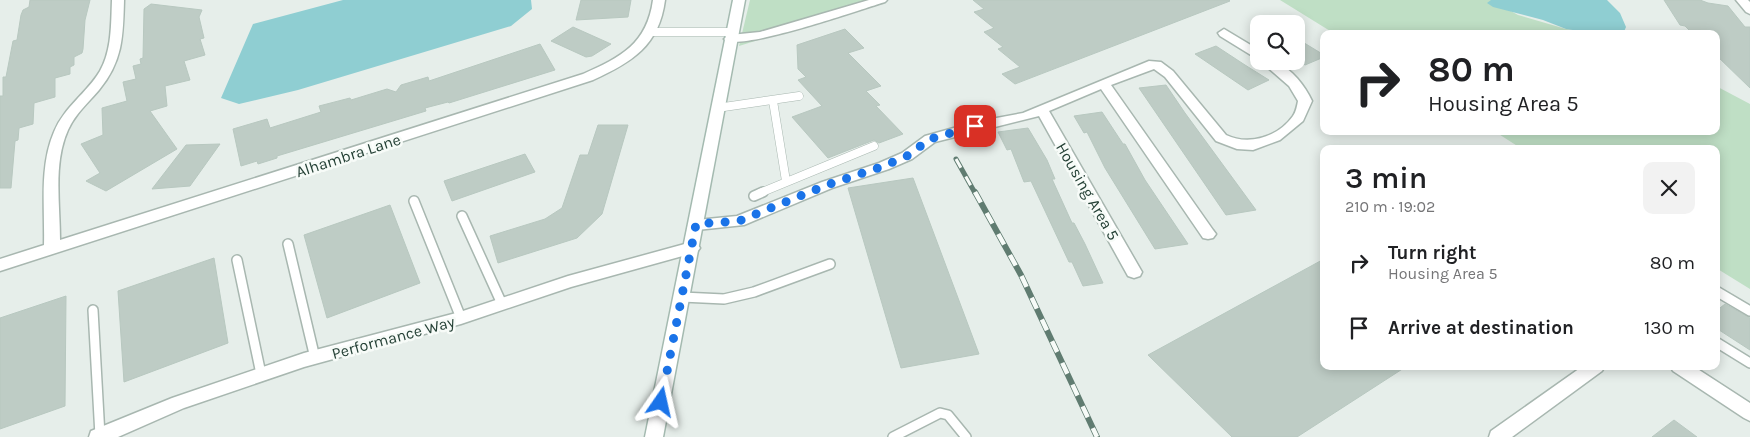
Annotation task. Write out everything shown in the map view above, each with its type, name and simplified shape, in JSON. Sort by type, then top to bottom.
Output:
[{"type":"street","points":[[52,248],[53,167],[56,146],[69,116],[102,78],[110,63],[115,50],[118,0]]},
{"type":"street","name":"Alhambra Lane","points":[[0,265],[588,77],[616,65],[641,45],[657,18],[659,0]]},
{"type":"street","points":[[654,437],[739,0]]},
{"type":"street","points":[[731,35],[761,36],[881,0]]},
{"type":"street","points":[[1742,0],[1750,10]]},
{"type":"street","points":[[1224,33],[1250,50]]},
{"type":"street","points":[[696,224],[739,221],[827,185],[884,166],[907,156],[930,139],[975,126],[1012,120],[1042,110],[1148,65],[1157,65],[1169,74],[1221,138],[1233,144],[1257,145],[1270,141],[1288,128],[1300,116],[1305,101],[1296,85],[1279,70]]},
{"type":"street","points":[[1104,84],[1208,234]]},
{"type":"street","name":"Housing Area 5","points":[[1042,110],[1134,272]]},
{"type":"street","name":"Performance Way","points":[[99,437],[178,403],[261,374],[461,318],[568,282],[692,248]]},
{"type":"street","points":[[1498,437],[1590,370]]},
{"type":"street","points":[[1686,370],[1750,413]]},
{"type":"lane","points":[[650,32],[731,35]]},
{"type":"lane","points":[[718,103],[773,101],[799,96]]},
{"type":"lane","points":[[773,101],[786,181]]},
{"type":"lane","points":[[754,196],[786,181],[874,146]]},
{"type":"lane","points":[[414,201],[461,318]]},
{"type":"lane","points":[[462,216],[502,304]]},
{"type":"lane","points":[[288,244],[315,358]]},
{"type":"lane","points":[[236,260],[258,353],[261,374]]},
{"type":"lane","points":[[682,297],[724,299],[754,292],[830,264]]},
{"type":"lane","points":[[1720,293],[1750,311]]},
{"type":"lane","points":[[93,310],[99,437]]},
{"type":"lane","points":[[1720,344],[1750,363]]},
{"type":"lane","points":[[893,437],[940,413],[948,415],[966,437]]},
{"type":"green space","points":[[750,0],[876,0],[846,13],[739,46]]},
{"type":"green space","points":[[1280,0],[1491,0],[1518,15],[1574,30],[1329,30]]},
{"type":"green space","points":[[1720,88],[1750,104],[1750,289],[1720,270],[1720,145],[1516,145],[1500,135],[1720,135]]},
{"type":"water","points":[[343,0],[531,0],[532,9],[511,26],[298,90],[239,104],[221,98],[253,24]]},
{"type":"water","points":[[1491,0],[1607,0],[1620,13],[1626,27],[1625,30],[1566,29],[1543,20],[1493,7],[1487,3]]},
{"type":"building","points":[[30,0],[90,0],[85,20],[83,49],[82,53],[74,57],[74,65],[70,67],[70,74],[55,78],[55,97],[34,103],[33,124],[19,128],[18,140],[15,141],[11,188],[0,188],[0,96],[3,96],[3,77],[6,77],[13,41],[17,40],[21,15],[23,10],[29,7]]},
{"type":"building","points":[[581,0],[631,0],[628,17],[576,20]]},
{"type":"building","points":[[973,0],[1230,1],[1015,84],[1002,74],[1020,67],[998,49],[1003,47],[984,32],[994,28],[974,12],[984,9]]},
{"type":"building","points":[[1664,0],[1700,0],[1728,6],[1745,27],[1750,27],[1750,88],[1720,59],[1720,30],[1689,30],[1685,26],[1680,25]]},
{"type":"building","points":[[151,4],[202,10],[199,17],[204,38],[200,39],[205,55],[184,61],[190,80],[165,86],[167,106],[150,111],[177,149],[106,191],[86,181],[100,173],[81,144],[103,135],[102,108],[127,101],[123,82],[136,79],[133,66],[141,64],[140,59],[143,58],[144,9]]},
{"type":"building","points":[[573,27],[611,44],[592,56],[586,57],[551,41]]},
{"type":"building","points":[[845,29],[864,48],[848,53],[881,86],[866,91],[880,105],[876,106],[903,134],[879,143],[874,140],[828,158],[792,117],[822,106],[798,80],[806,77],[798,69],[797,45]]},
{"type":"building","points":[[1305,43],[1320,53],[1320,59],[1305,65]]},
{"type":"building","points":[[540,44],[555,70],[449,103],[425,108],[426,111],[277,156],[277,158],[258,164],[257,161],[241,166],[233,129],[267,119],[270,128],[321,112],[319,106],[350,98],[351,100],[387,89],[396,92],[401,85],[428,77],[429,81]]},
{"type":"building","points":[[1216,46],[1250,68],[1250,70],[1253,70],[1269,80],[1248,90],[1195,54]]},
{"type":"building","points":[[1166,85],[1256,210],[1226,215],[1139,88]]},
{"type":"building","points":[[1102,112],[1123,144],[1125,144],[1145,180],[1188,244],[1155,249],[1105,168],[1087,132],[1084,133],[1074,116]]},
{"type":"building","points":[[598,125],[628,125],[602,214],[577,238],[498,263],[490,236],[545,219],[562,208],[580,155],[588,155]]},
{"type":"building","points":[[1028,128],[1047,160],[1055,179],[1052,179],[1072,223],[1074,223],[1085,244],[1103,283],[1083,286],[1072,262],[1069,262],[1031,181],[1024,182],[1011,149],[1007,150],[998,132]]},
{"type":"building","points":[[220,144],[190,186],[152,189],[186,145]]},
{"type":"building","points":[[525,154],[535,172],[452,201],[444,181]]},
{"type":"building","points":[[913,178],[979,354],[901,368],[848,188]]},
{"type":"building","points":[[390,205],[420,283],[327,318],[304,235]]},
{"type":"building","points":[[214,258],[228,343],[124,382],[118,291]]},
{"type":"building","points":[[1320,261],[1320,370],[1401,370],[1297,437],[1232,437],[1148,355]]},
{"type":"building","points":[[66,296],[65,406],[0,429],[0,318]]},
{"type":"building","points":[[1725,304],[1750,318],[1750,350],[1720,331],[1720,308]]},
{"type":"building","points":[[1674,420],[1697,437],[1652,437]]},
{"type":"railway","points":[[956,159],[975,193]]},
{"type":"railway","points":[[975,192],[1021,275],[1097,437]]},
{"type":"route","points":[[661,402],[696,224],[739,221],[827,185],[884,166],[907,156],[930,139],[975,126]]}]
